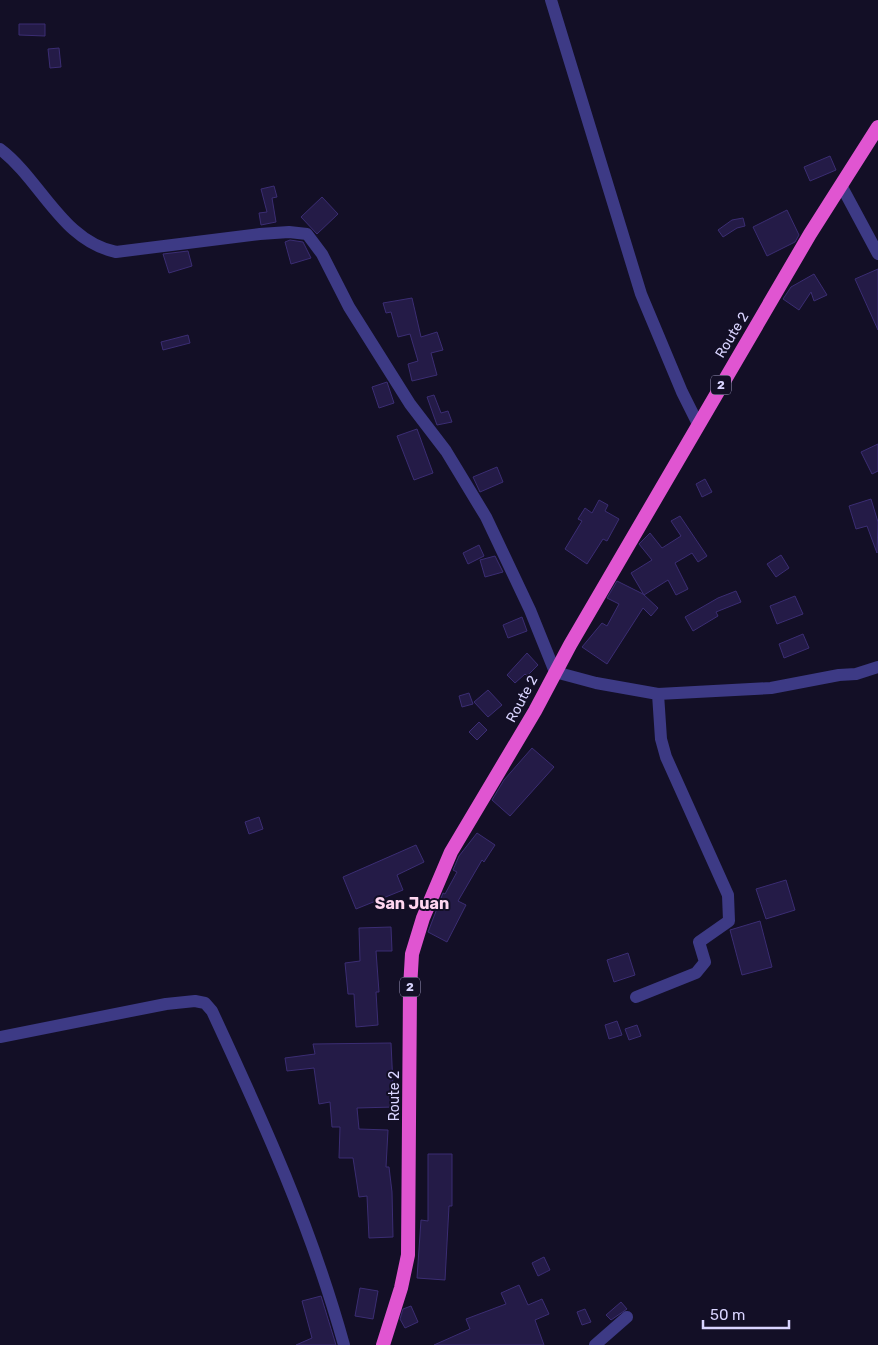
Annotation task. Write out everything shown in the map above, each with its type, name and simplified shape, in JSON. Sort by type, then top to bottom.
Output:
[{"type":"highway","name":"Route 2","points":[[382,1345],[401,1288],[408,1255],[412,954],[423,918],[451,852],[535,711],[570,645],[810,234],[842,187],[878,128]]},
{"type":"street","points":[[550,0],[641,294],[682,392],[698,424]]},
{"type":"street","points":[[0,149],[72,228],[100,249],[116,252],[260,234],[288,232],[307,234],[322,254],[349,307],[410,404],[446,451],[486,517],[558,667],[596,683],[658,694],[772,688],[839,675],[856,674],[878,667]]},
{"type":"street","points":[[842,187],[878,254]]},
{"type":"street","points":[[636,997],[696,973],[705,962],[698,942],[729,921],[730,918],[728,895],[666,757],[661,739],[658,694]]},
{"type":"street","points":[[0,1038],[166,1004],[195,1001],[205,1004],[212,1011],[286,1174],[326,1282],[344,1345]]},
{"type":"street","points":[[595,1345],[627,1317]]},
{"type":"building","points":[[19,24],[45,24],[45,36],[19,35]]},
{"type":"building","points":[[59,48],[61,67],[50,68],[48,49]]},
{"type":"building","points":[[830,156],[836,170],[810,181],[804,167]]},
{"type":"building","points":[[274,186],[277,197],[272,198],[276,222],[261,225],[259,213],[267,212],[261,189]]},
{"type":"building","points":[[322,197],[338,214],[317,234],[301,217]]},
{"type":"building","points":[[787,210],[799,235],[795,242],[767,256],[753,227]]},
{"type":"building","points":[[743,218],[745,226],[737,228],[723,237],[718,230],[732,220]]},
{"type":"building","points":[[290,240],[303,242],[311,258],[291,264],[285,242]]},
{"type":"building","points":[[188,251],[192,266],[169,273],[163,254]]},
{"type":"building","points":[[878,269],[878,330],[855,279]]},
{"type":"building","points":[[814,274],[827,295],[814,301],[811,292],[799,310],[783,299],[791,287]]},
{"type":"building","points":[[412,298],[421,337],[437,332],[443,350],[431,353],[437,375],[412,381],[408,364],[418,361],[410,334],[398,337],[391,312],[386,313],[383,303]]},
{"type":"building","points":[[188,335],[190,343],[163,350],[161,342]]},
{"type":"building","points":[[387,382],[394,403],[379,408],[372,387]]},
{"type":"building","points":[[434,395],[441,413],[448,411],[452,422],[437,425],[427,397]]},
{"type":"building","points":[[417,429],[433,473],[414,480],[397,436]]},
{"type":"building","points":[[878,444],[878,471],[872,474],[861,452]]},
{"type":"building","points":[[497,467],[503,482],[480,492],[473,477]]},
{"type":"building","points":[[705,479],[712,492],[702,497],[696,484]]},
{"type":"building","points":[[871,499],[878,522],[877,553],[867,526],[856,529],[849,506]]},
{"type":"building","points":[[599,500],[608,505],[605,511],[619,519],[607,541],[603,539],[587,564],[565,549],[582,521],[578,519],[585,508],[592,513]]},
{"type":"building","points":[[680,516],[707,556],[698,562],[692,553],[675,563],[688,589],[676,595],[668,580],[644,595],[631,573],[652,560],[639,544],[650,533],[662,548],[681,536],[671,521]]},
{"type":"building","points":[[479,545],[484,556],[468,564],[463,553]]},
{"type":"building","points":[[781,555],[789,568],[776,577],[767,564]]},
{"type":"building","points":[[495,556],[503,572],[485,577],[480,560]]},
{"type":"building","points":[[617,581],[643,594],[658,608],[651,616],[643,608],[607,664],[582,647],[602,623],[607,626],[619,604],[607,598]]},
{"type":"building","points":[[736,591],[741,602],[716,612],[718,616],[693,631],[685,617],[718,598]]},
{"type":"building","points":[[795,596],[803,614],[777,624],[770,606]]},
{"type":"building","points":[[522,617],[527,631],[508,638],[503,625]]},
{"type":"building","points":[[803,634],[809,648],[784,658],[779,644]]},
{"type":"building","points":[[527,653],[538,665],[527,676],[525,674],[515,683],[507,675]]},
{"type":"building","points":[[488,690],[502,705],[488,717],[474,702]]},
{"type":"building","points":[[469,693],[473,704],[462,707],[459,696]]},
{"type":"building","points":[[479,722],[487,730],[477,740],[469,732]]},
{"type":"building","points":[[532,748],[554,767],[510,816],[492,800],[504,780]]},
{"type":"building","points":[[259,817],[263,829],[249,834],[245,822]]},
{"type":"building","points":[[477,833],[495,845],[484,862],[482,860],[458,901],[466,905],[447,942],[428,932],[443,893],[445,894],[457,872],[453,870],[459,856]]},
{"type":"building","points":[[416,845],[424,862],[397,875],[403,890],[356,909],[343,877]]},
{"type":"building","points":[[786,880],[795,910],[766,919],[756,889]]},
{"type":"building","points":[[760,921],[772,967],[742,975],[730,930]]},
{"type":"building","points":[[391,927],[392,951],[376,951],[379,992],[376,992],[378,1025],[356,1027],[354,994],[348,994],[345,963],[360,961],[359,928]]},
{"type":"building","points":[[628,953],[635,975],[614,982],[607,960]]},
{"type":"building","points":[[617,1021],[622,1035],[609,1039],[605,1025]]},
{"type":"building","points":[[637,1025],[641,1036],[629,1040],[625,1029]]},
{"type":"building","points":[[391,1043],[394,1107],[357,1108],[359,1129],[388,1130],[386,1167],[389,1167],[392,1192],[393,1237],[369,1238],[367,1196],[359,1197],[353,1158],[339,1158],[340,1127],[332,1127],[330,1102],[319,1104],[314,1068],[287,1071],[285,1058],[315,1054],[313,1044]]},
{"type":"building","points":[[428,1154],[452,1154],[452,1206],[449,1206],[445,1280],[417,1278],[421,1220],[428,1221]]},
{"type":"building","points":[[544,1257],[550,1270],[538,1276],[532,1263]]},
{"type":"building","points":[[519,1285],[528,1305],[542,1299],[549,1314],[535,1320],[544,1345],[434,1345],[470,1329],[466,1319],[506,1304],[501,1293]]},
{"type":"building","points":[[360,1288],[378,1291],[373,1319],[355,1316]]},
{"type":"building","points":[[321,1296],[336,1345],[296,1345],[312,1338],[302,1301]]},
{"type":"building","points":[[621,1302],[627,1309],[611,1320],[606,1315]]},
{"type":"building","points":[[411,1306],[418,1322],[405,1328],[400,1319],[403,1309]]},
{"type":"building","points":[[585,1309],[591,1322],[582,1325],[577,1312]]},
{"type":"district","name":"San Juan","points":[[412,903]]}]
